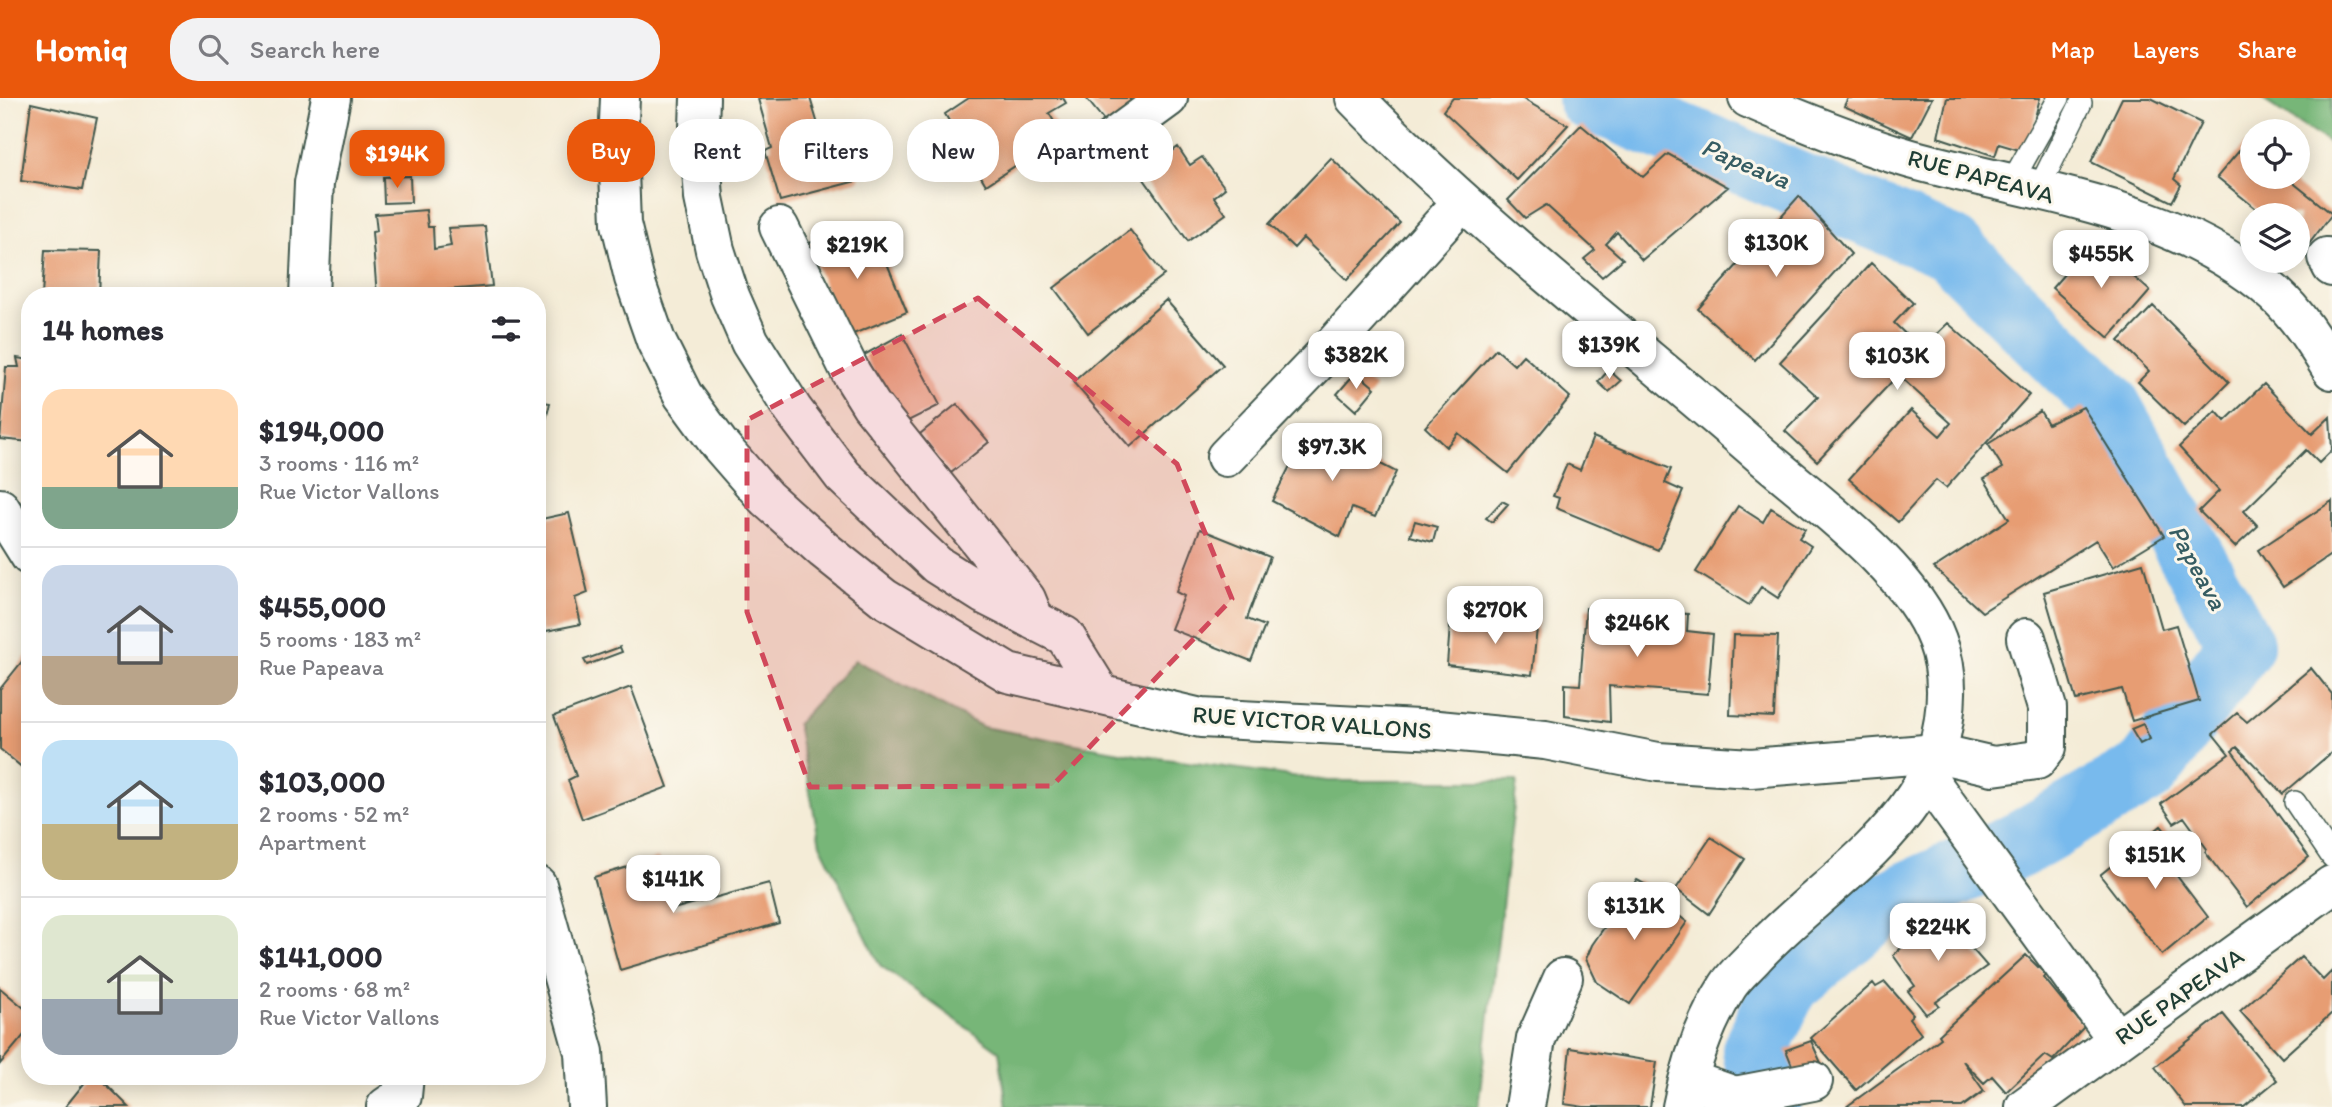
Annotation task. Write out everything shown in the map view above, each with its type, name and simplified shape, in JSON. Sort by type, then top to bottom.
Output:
[{"type":"street","points":[[309,287],[314,183],[331,98]]},
{"type":"street","name":"RUE VICTOR VALLONS","points":[[620,98],[618,144],[621,224],[634,278],[661,352],[683,395],[719,444],[766,498],[824,550],[884,598],[1008,673],[1201,718],[1438,730],[1532,738],[1658,762],[1751,768],[1993,766],[2036,760],[2047,747],[2047,708],[2026,638]]},
{"type":"street","points":[[700,98],[699,127],[704,198],[715,250],[730,296],[750,342],[793,410],[843,476],[937,565],[983,594],[1065,636],[1101,695]]},
{"type":"street","points":[[1139,119],[1168,98]]},
{"type":"street","points":[[1355,98],[1462,202],[1704,405],[1885,564],[1920,606],[1938,642],[1946,690],[1931,765],[1914,798],[1872,849],[1784,925],[1729,985],[1703,1035],[1686,1094],[1735,1096],[1781,1087]]},
{"type":"street","name":"RUE PAPEAVA","points":[[1748,98],[1910,159],[2024,187],[2189,237],[2229,261],[2274,294],[2307,329],[2332,370]]},
{"type":"street","points":[[1226,457],[1330,349],[1462,202]]},
{"type":"street","points":[[779,227],[851,373],[871,405],[999,563],[1026,599],[1035,621]]},
{"type":"street","points":[[0,508],[21,542]]},
{"type":"street","points":[[1931,765],[1966,834],[2117,1038]]},
{"type":"street","name":"RUE PAPEAVA","points":[[2025,1107],[2332,885]]},
{"type":"street","points":[[546,917],[584,1052],[587,1107]]},
{"type":"street","points":[[1525,1107],[1536,1039],[1563,978]]},
{"type":"street","points":[[386,1107],[402,1096],[403,1085]]},
{"type":"lane","points":[[2024,187],[2059,98]]},
{"type":"lane","points":[[2024,187],[2081,103]]},
{"type":"lane","points":[[2294,802],[2332,857]]},
{"type":"highlighted area","points":[[978,298],[1177,464],[1232,599],[1052,786],[810,787],[747,612],[747,420]]},
{"type":"green space","points":[[2260,98],[2332,98],[2332,145],[2310,131],[2310,119],[2292,119]]},
{"type":"green space","points":[[855,660],[983,727],[1136,755],[1328,781],[1517,781],[1478,1107],[1007,1107],[999,1051],[880,965],[820,844],[797,724]]},
{"type":"building","points":[[810,98],[816,119],[779,119],[779,182],[852,182],[780,201],[765,151],[772,148],[758,99]]},
{"type":"building","points":[[969,98],[1063,98],[1066,103],[1049,113],[1053,119],[1013,119],[1013,167],[999,176],[999,119],[948,119],[945,114]]},
{"type":"building","points":[[1086,98],[1129,98],[1136,110],[1123,119],[1103,119]]},
{"type":"building","points":[[1453,98],[1521,98],[1568,125],[1517,180],[1443,111]]},
{"type":"building","points":[[1848,98],[1932,98],[1912,137],[1844,106]]},
{"type":"building","points":[[1947,98],[2040,98],[2026,152],[1999,144],[1995,156],[1938,137]]},
{"type":"building","points":[[2122,98],[2151,98],[2201,123],[2174,179],[2181,185],[2172,202],[2091,162]]},
{"type":"building","points":[[31,103],[97,118],[82,190],[21,181]]},
{"type":"building","points":[[1581,125],[1643,177],[1668,154],[1728,187],[1642,260],[1617,232],[1606,244],[1623,259],[1602,277],[1584,259],[1595,250],[1546,205],[1525,218],[1508,200]]},
{"type":"building","points":[[1178,147],[1190,165],[1202,157],[1225,188],[1214,197],[1226,214],[1188,241],[1146,182],[1173,182],[1173,151]]},
{"type":"building","points":[[2240,150],[2240,189],[2301,189],[2332,214],[2310,243],[2310,203],[2249,203],[2217,177]]},
{"type":"building","points":[[1331,158],[1400,223],[1347,280],[1303,238],[1294,248],[1269,224]]},
{"type":"building","points":[[410,176],[411,202],[384,203],[383,177]]},
{"type":"building","points":[[1799,196],[1851,254],[1755,360],[1698,309]]},
{"type":"building","points":[[426,210],[428,227],[433,227],[434,249],[451,246],[448,228],[485,226],[492,286],[376,287],[372,232],[377,231],[375,214]]},
{"type":"building","points":[[851,226],[858,243],[877,239],[907,312],[846,337],[807,244]]},
{"type":"building","points":[[1130,230],[1164,275],[1088,333],[1054,288]]},
{"type":"building","points":[[2093,241],[2150,291],[2109,338],[2052,288]]},
{"type":"building","points":[[45,250],[101,251],[99,287],[43,287]]},
{"type":"building","points":[[1871,263],[1913,303],[1894,323],[1921,349],[1948,323],[2029,395],[1946,488],[1936,480],[1898,522],[1849,479],[1911,410],[1940,436],[1951,423],[1898,375],[1817,461],[1785,431],[1818,397],[1780,362]]},
{"type":"building","points":[[1166,300],[1223,365],[1130,447],[1073,382]]},
{"type":"building","points":[[2153,306],[2229,382],[2184,427],[2138,382],[2149,371],[2119,341]]},
{"type":"building","points":[[902,334],[940,405],[902,424],[864,355]]},
{"type":"building","points":[[1496,349],[1514,365],[1523,355],[1570,397],[1508,473],[1458,433],[1446,447],[1425,427]]},
{"type":"building","points":[[17,358],[21,359],[21,441],[0,439],[6,367],[19,367]]},
{"type":"building","points":[[1609,370],[1621,381],[1609,392],[1598,382]]},
{"type":"building","points":[[1356,372],[1375,388],[1356,411],[1337,394]]},
{"type":"building","points":[[2264,384],[2312,434],[2330,417],[2332,450],[2319,463],[2306,450],[2244,511],[2258,526],[2235,547],[2199,511],[2219,491],[2179,447],[2216,411],[2225,421]]},
{"type":"building","points":[[546,402],[550,403],[546,419]]},
{"type":"building","points":[[957,404],[989,442],[951,473],[920,434]]},
{"type":"building","points":[[2083,407],[2164,536],[2113,567],[2096,540],[1982,612],[1934,568],[2009,519],[1984,479],[2003,468],[1988,444],[2040,411],[2048,424]]},
{"type":"building","points":[[1310,427],[1396,472],[1375,517],[1352,508],[1340,537],[1272,501]]},
{"type":"building","points":[[1593,437],[1671,469],[1665,483],[1683,491],[1658,550],[1556,508],[1559,498],[1553,496],[1567,464],[1580,470]]},
{"type":"building","points":[[1502,501],[1508,504],[1492,522],[1486,518]]},
{"type":"building","points":[[2332,501],[2332,554],[2283,587],[2258,550]]},
{"type":"building","points":[[1738,506],[1763,522],[1771,508],[1805,529],[1799,538],[1811,546],[1778,598],[1761,587],[1749,605],[1696,572]]},
{"type":"building","points":[[569,513],[588,593],[575,598],[581,624],[546,631],[546,518]]},
{"type":"building","points":[[1415,521],[1437,527],[1433,542],[1410,536]]},
{"type":"building","points":[[1200,529],[1270,557],[1247,619],[1265,626],[1251,661],[1171,629],[1184,596],[1176,592]]},
{"type":"building","points":[[2143,563],[2162,629],[2176,625],[2199,701],[2132,721],[2122,689],[2076,700],[2044,592]]},
{"type":"building","points":[[1586,608],[1688,614],[1687,631],[1713,634],[1708,694],[1609,686],[1610,722],[1565,716],[1565,684],[1580,685]]},
{"type":"building","points":[[1496,614],[1538,619],[1532,675],[1447,665],[1450,625],[1493,630]]},
{"type":"building","points":[[1733,635],[1778,636],[1774,717],[1730,715]]},
{"type":"building","points":[[620,647],[622,652],[587,665],[584,660]]},
{"type":"building","points":[[21,663],[21,766],[0,749],[0,689]]},
{"type":"building","points":[[2311,668],[2332,694],[2332,752],[2283,794],[2237,747],[2232,751],[2309,857],[2247,907],[2205,852],[2207,849],[2184,817],[2174,823],[2161,804],[2229,754],[2213,734],[2237,713],[2247,722]]},
{"type":"building","points":[[631,687],[668,787],[582,819],[568,780],[576,776],[554,716]]},
{"type":"building","points":[[2143,724],[2150,739],[2140,744],[2131,729]]},
{"type":"building","points":[[2161,826],[2178,846],[2172,850],[2182,867],[2174,872],[2208,917],[2162,955],[2100,875]]},
{"type":"building","points":[[1711,837],[1745,859],[1709,914],[1676,889]]},
{"type":"building","points":[[658,858],[673,909],[769,883],[779,923],[620,970],[594,877]]},
{"type":"building","points":[[1637,880],[1652,888],[1652,895],[1687,922],[1630,1004],[1597,982],[1586,959],[1592,945]]},
{"type":"building","points":[[1942,914],[1987,966],[1936,1002],[1939,1006],[1926,1014],[1908,991],[1915,986],[1893,955]]},
{"type":"building","points":[[2026,955],[2046,975],[2044,978],[2084,1027],[2053,1060],[2045,1055],[2006,1092],[1992,1076],[1984,1083],[1963,1061],[1984,1091],[1962,1107],[1846,1107],[1941,1038],[1939,1035]]},
{"type":"building","points":[[2301,957],[2323,980],[2332,971],[2332,1013],[2282,1058],[2240,1011]]},
{"type":"building","points":[[1885,982],[1913,1014],[1909,1018],[1921,1034],[1856,1090],[1811,1038],[1873,983],[1876,987]]},
{"type":"building","points":[[0,988],[21,1006],[21,1039],[0,1064]]},
{"type":"building","points":[[2223,1014],[2277,1080],[2244,1107],[2186,1107],[2155,1067]]},
{"type":"building","points":[[1811,1041],[1822,1065],[1796,1075],[1786,1050]]},
{"type":"building","points":[[1570,1048],[1657,1062],[1650,1107],[1584,1107],[1564,1104]]},
{"type":"building","points":[[83,1085],[107,1085],[129,1107],[65,1107]]},
{"type":"waterway","name":"Papeava","points":[[1590,98],[1950,248],[2106,402],[2241,645],[2148,770],[2019,845],[1878,908],[1786,985],[1755,1050],[1767,1107]]}]
